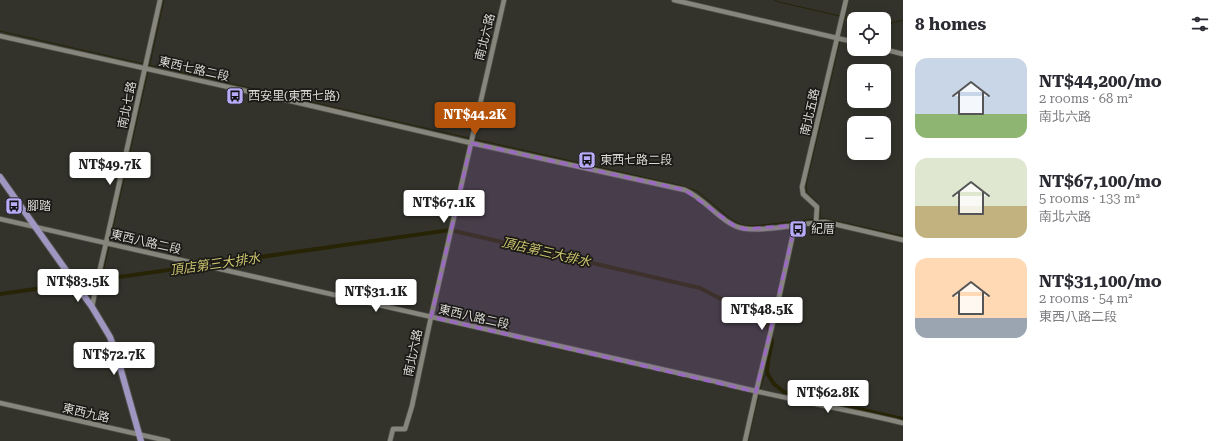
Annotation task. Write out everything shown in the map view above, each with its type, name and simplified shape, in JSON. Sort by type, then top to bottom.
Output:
[{"type":"main road","points":[[0,177],[92,307],[110,337],[142,441]]},
{"type":"street","name":"南北七路","points":[[92,307],[96,282],[106,244],[160,0]]},
{"type":"street","name":"南北六路","points":[[390,441],[393,429],[405,429],[412,406],[504,0]]},
{"type":"street","points":[[674,0],[847,40]]},
{"type":"street","name":"南北五路","points":[[816,222],[817,207],[803,194],[802,187],[846,0]]},
{"type":"street","name":"東西七路二段","points":[[0,36],[685,190],[695,194],[735,226],[745,229],[764,229],[816,222],[834,224],[903,240]]},
{"type":"street","points":[[891,51],[903,54]]},
{"type":"street","name":"東西八路二段","points":[[0,219],[756,392],[819,404],[903,423]]},
{"type":"street","points":[[745,441],[795,225]]},
{"type":"street","name":"東西九路","points":[[0,403],[168,441]]},
{"type":"highlighted area","points":[[471,143],[685,190],[735,226],[745,229],[795,225],[756,392],[431,317]]},
{"type":"waterway","points":[[149,68],[164,0]]},
{"type":"waterway","points":[[774,0],[840,16]]},
{"type":"waterway","points":[[840,37],[849,0]]},
{"type":"waterway","points":[[891,23],[903,20]]},
{"type":"waterway","points":[[0,31],[143,64]]},
{"type":"waterway","points":[[820,217],[820,206],[807,192],[806,185],[840,40]]},
{"type":"waterway","points":[[149,65],[469,138]]},
{"type":"waterway","points":[[110,241],[148,71]]},
{"type":"waterway","points":[[474,139],[682,186],[697,191],[732,220],[741,225],[753,226],[815,219]]},
{"type":"waterway","points":[[818,218],[903,236]]},
{"type":"waterway","name":"頂店第三大排水","points":[[0,294],[450,230],[700,288],[754,316],[768,326],[772,342],[767,373],[774,384],[784,392],[903,419]]},
{"type":"waterway","points":[[101,280],[109,247]]},
{"type":"waterway","points":[[760,390],[764,376],[767,374]]},
{"type":"waterway","points":[[748,441],[759,393]]},
{"type":"place","name":"西安里(東西七路)","points":[[235,96]]},
{"type":"place","name":"東西七路二段","points":[[587,160]]},
{"type":"place","name":"腳踏","points":[[14,206]]},
{"type":"place","name":"紀厝","points":[[798,229]]}]
